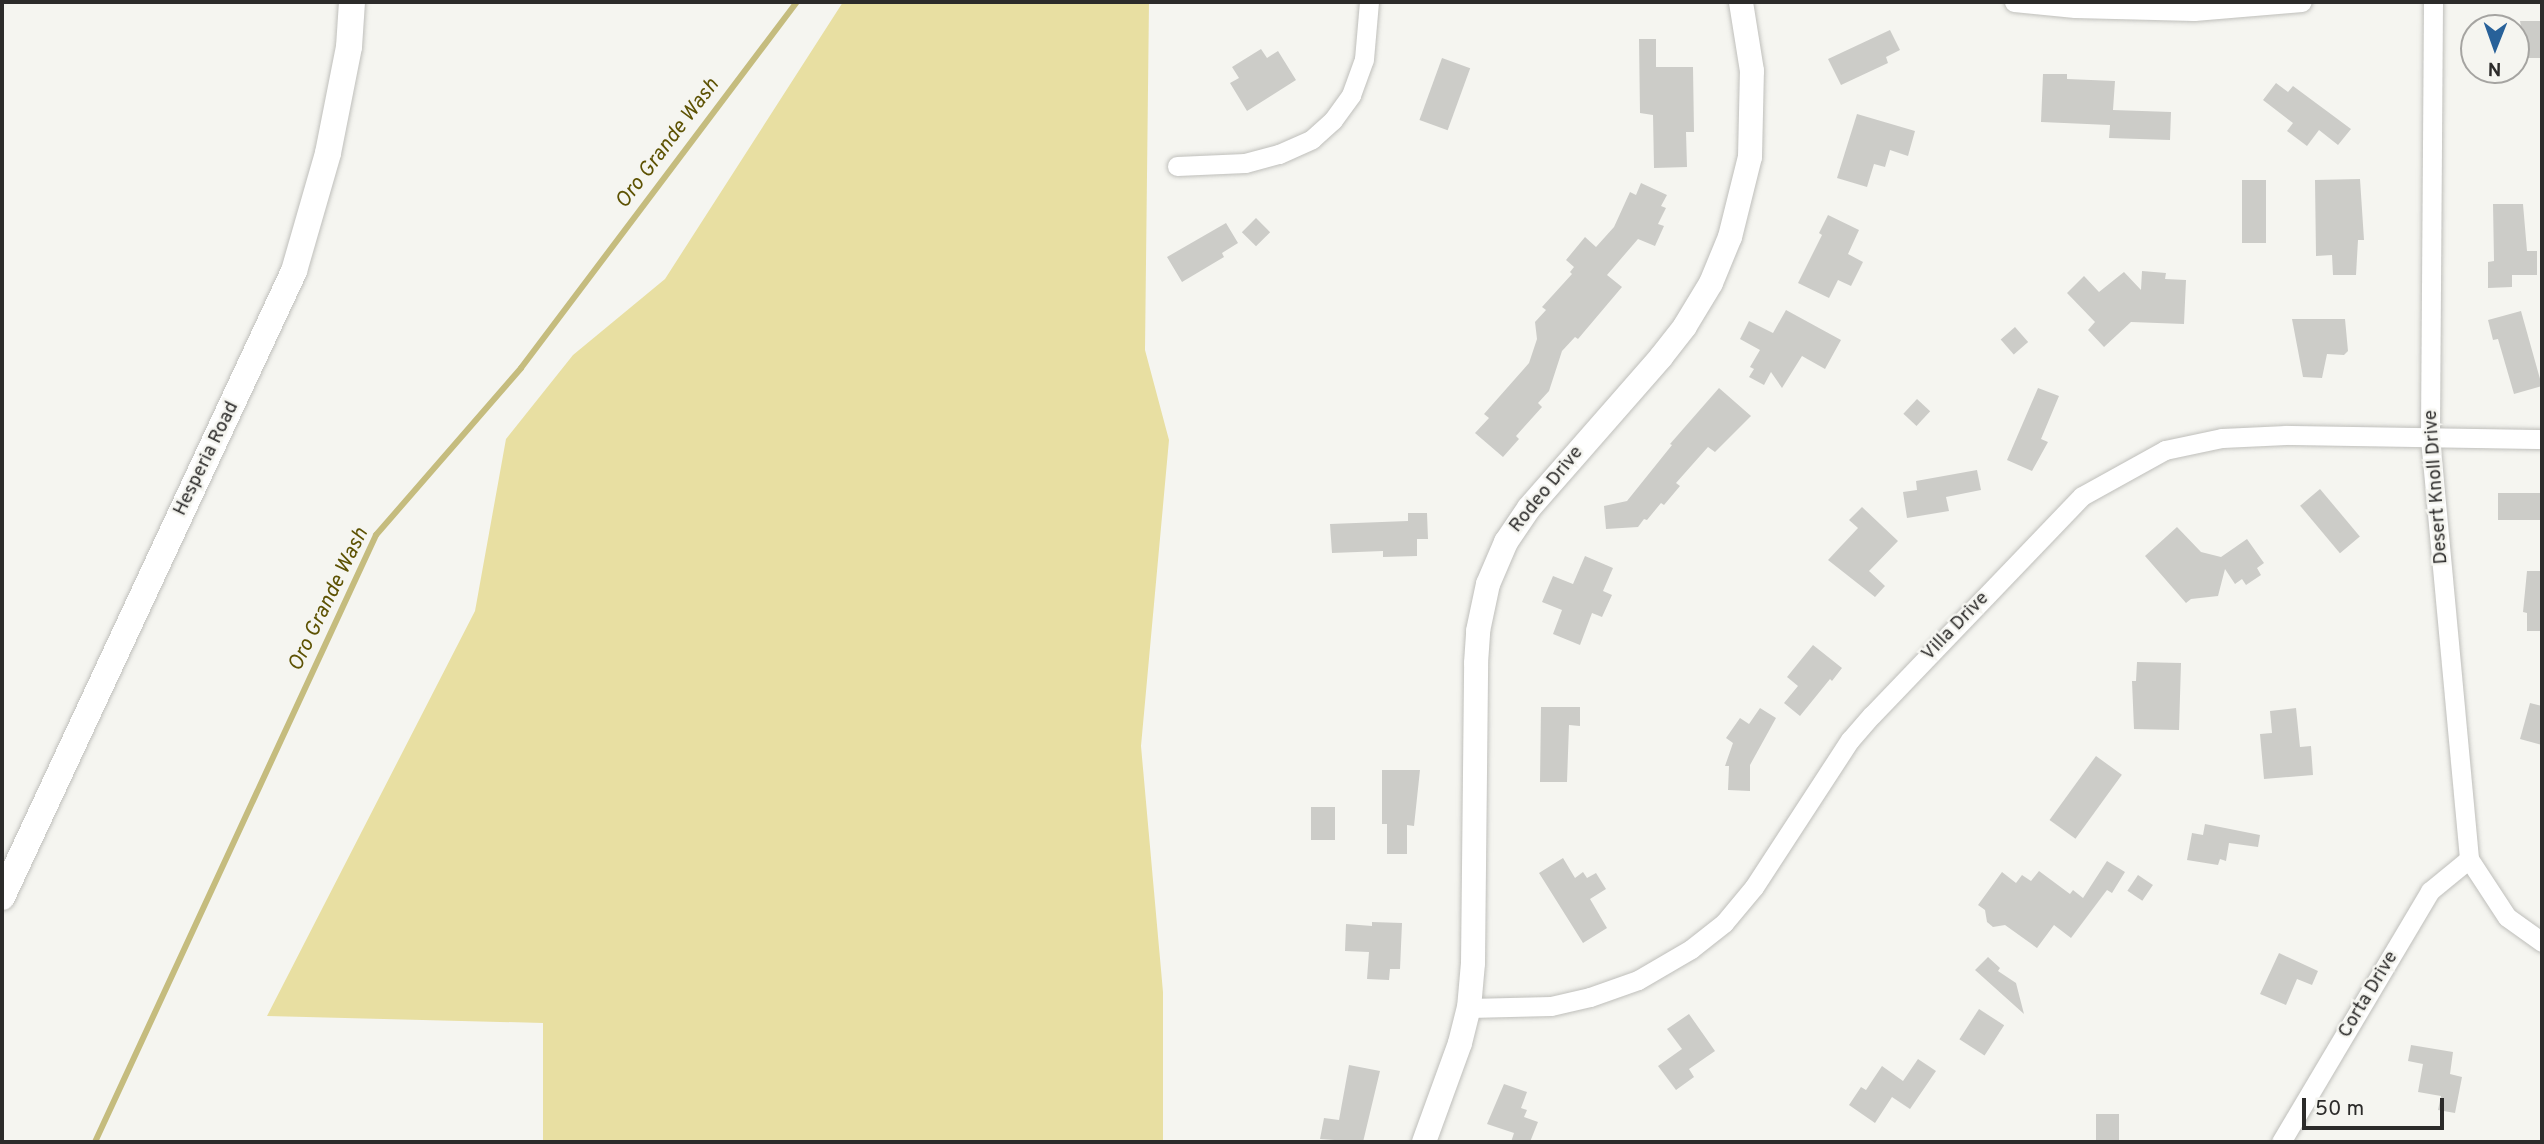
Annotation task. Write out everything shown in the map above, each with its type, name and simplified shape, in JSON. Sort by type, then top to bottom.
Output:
[{"type":"main road","name":"Hesperia Road","points":[[2,897],[293,271],[328,153],[349,47],[352,2]]},
{"type":"street","points":[[1177,166],[1245,163],[1279,154],[1312,139],[1333,120],[1351,95],[1364,59],[1369,2]]},
{"type":"street","name":"Rodeo Drive","points":[[1424,1142],[1460,1043],[1469,1008],[1473,963],[1476,663],[1478,631],[1488,584],[1506,542],[1529,508],[1661,357],[1685,326],[1716,271],[1730,237],[1750,157],[1752,71],[1741,2]]},
{"type":"street","points":[[2014,2],[2075,8],[2194,11],[2302,2]]},
{"type":"street","name":"Desert Knoll Drive","points":[[2433,2],[2430,438],[2469,859],[2507,917],[2542,942]]},
{"type":"street","name":"Villa Drive","points":[[1469,1008],[1550,1006],[1590,997],[1638,980],[1691,949],[1724,923],[1775,857],[1850,740],[2082,496],[2165,450],[2222,438],[2286,435],[2542,439]]},
{"type":"street","name":"Corta Drive","points":[[2281,1142],[2430,891],[2469,859]]},
{"type":"shaded area","points":[[843,2],[1149,2],[1145,350],[1169,440],[1141,746],[1163,992],[1163,1142],[543,1142],[543,1023],[267,1016],[475,611],[506,439],[573,355],[665,279]]},
{"type":"building","points":[[2530,21],[2542,21],[2542,58],[2530,58]]},
{"type":"building","points":[[1890,30],[1900,50],[1886,57],[1888,63],[1841,85],[1828,59]]},
{"type":"building","points":[[1639,39],[1656,39],[1656,67],[1693,67],[1694,132],[1686,132],[1687,167],[1654,168],[1653,115],[1640,113]]},
{"type":"building","points":[[1261,49],[1267,58],[1278,51],[1296,80],[1247,111],[1230,83],[1239,78],[1232,67]]},
{"type":"building","points":[[1442,58],[1470,68],[1448,130],[1419,120]]},
{"type":"building","points":[[2043,74],[2067,74],[2067,79],[2115,81],[2113,110],[2171,112],[2170,140],[2109,138],[2110,125],[2041,122]]},
{"type":"building","points":[[2276,83],[2288,92],[2293,86],[2351,129],[2338,145],[2319,130],[2307,146],[2287,131],[2293,123],[2263,100]]},
{"type":"building","points":[[1857,114],[1915,131],[1908,156],[1890,150],[1885,167],[1874,164],[1867,187],[1837,178]]},
{"type":"building","points":[[2360,179],[2364,240],[2358,240],[2356,275],[2333,275],[2332,255],[2316,256],[2315,180]]},
{"type":"building","points":[[2242,180],[2266,180],[2266,243],[2242,243]]},
{"type":"building","points":[[1641,183],[1667,195],[1661,206],[1666,208],[1658,224],[1664,226],[1655,246],[1638,239],[1607,275],[1622,287],[1578,339],[1575,337],[1562,351],[1549,391],[1538,403],[1542,407],[1516,436],[1519,439],[1503,457],[1475,433],[1489,418],[1484,414],[1529,363],[1537,339],[1535,322],[1546,310],[1542,307],[1572,274],[1570,272],[1574,267],[1566,260],[1585,237],[1596,247],[1614,227],[1630,192],[1636,195]]},
{"type":"building","points":[[2493,204],[2523,204],[2527,251],[2537,251],[2537,275],[2512,275],[2512,287],[2488,288],[2488,262],[2494,261]]},
{"type":"building","points":[[1828,215],[1859,230],[1848,254],[1863,262],[1851,286],[1838,280],[1829,298],[1798,283],[1822,235],[1819,233]]},
{"type":"building","points":[[1256,218],[1270,232],[1256,246],[1242,232]]},
{"type":"building","points":[[1226,223],[1238,243],[1222,253],[1224,257],[1182,282],[1167,257]]},
{"type":"building","points":[[2142,271],[2166,273],[2165,279],[2186,280],[2184,324],[2131,322],[2104,347],[2088,330],[2095,322],[2067,293],[2084,276],[2099,292],[2124,272],[2141,290]]},
{"type":"building","points":[[1786,310],[1841,340],[1825,369],[1802,356],[1782,388],[1771,372],[1764,385],[1749,377],[1754,369],[1750,367],[1760,350],[1740,339],[1749,321],[1773,333]]},
{"type":"building","points":[[2521,311],[2542,386],[2514,394],[2498,339],[2493,340],[2488,320]]},
{"type":"building","points":[[2292,319],[2345,319],[2348,351],[2344,355],[2327,354],[2322,378],[2303,377]]},
{"type":"building","points":[[2015,327],[2028,342],[2014,355],[2001,339]]},
{"type":"building","points":[[1719,388],[1751,416],[1715,452],[1708,447],[1676,483],[1680,486],[1647,520],[1644,519],[1638,527],[1606,529],[1604,506],[1627,501],[1672,445],[1670,444]]},
{"type":"building","points":[[2038,388],[2059,396],[2041,439],[2048,442],[2032,471],[2007,460]]},
{"type":"building","points":[[1917,399],[1930,411],[1917,426],[1903,414]]},
{"type":"building","points":[[1977,470],[1981,490],[1946,497],[1949,511],[1907,518],[1903,492],[1917,490],[1916,481]]},
{"type":"building","points":[[2320,489],[2360,536],[2340,553],[2300,506]]},
{"type":"building","points":[[2498,493],[2542,493],[2542,520],[2498,520]]},
{"type":"building","points":[[1862,507],[1898,541],[1869,571],[1885,586],[1875,597],[1828,560],[1858,528],[1849,520]]},
{"type":"building","points":[[1408,513],[1427,513],[1428,539],[1417,539],[1417,556],[1383,557],[1383,551],[1332,553],[1330,524],[1408,521]]},
{"type":"building","points":[[2177,527],[2201,552],[2221,557],[2247,539],[2264,563],[2257,568],[2261,575],[2246,585],[2242,579],[2235,584],[2225,569],[2218,596],[2191,599],[2186,603],[2145,556]]},
{"type":"building","points":[[1585,556],[1613,568],[1603,591],[1612,595],[1602,617],[1592,613],[1580,645],[1553,634],[1562,610],[1542,602],[1553,576],[1573,584]]},
{"type":"building","points":[[2527,571],[2542,571],[2542,631],[2527,631],[2527,613],[2523,612]]},
{"type":"building","points":[[1813,645],[1842,668],[1800,716],[1784,703],[1798,686],[1787,677]]},
{"type":"building","points":[[2137,662],[2181,663],[2179,730],[2134,729],[2132,681],[2136,681]]},
{"type":"building","points":[[2530,703],[2542,706],[2542,745],[2520,739]]},
{"type":"building","points":[[1541,707],[1580,707],[1580,726],[1569,725],[1567,782],[1540,782]]},
{"type":"building","points":[[1760,708],[1776,718],[1750,765],[1750,791],[1728,790],[1729,766],[1725,766],[1733,743],[1726,738],[1740,718],[1749,724]]},
{"type":"building","points":[[2296,708],[2300,747],[2311,746],[2313,775],[2264,779],[2260,734],[2272,733],[2270,711]]},
{"type":"building","points":[[2096,756],[2122,775],[2075,839],[2050,820]]},
{"type":"building","points":[[1382,770],[1420,770],[1414,826],[1407,825],[1407,854],[1387,854],[1387,824],[1382,824]]},
{"type":"building","points":[[1311,807],[1335,807],[1335,840],[1311,840]]},
{"type":"building","points":[[2205,824],[2260,835],[2258,847],[2229,843],[2226,861],[2220,859],[2218,865],[2187,860],[2192,833],[2203,835]]},
{"type":"building","points":[[1563,858],[1575,878],[1583,872],[1587,878],[1596,873],[1606,889],[1590,899],[1607,928],[1583,943],[1539,873]]},
{"type":"building","points":[[2107,861],[2125,872],[2112,893],[2107,890],[2071,938],[2054,925],[2037,948],[2005,925],[1993,927],[1987,922],[1985,910],[1978,905],[2002,872],[2016,883],[2022,875],[2031,881],[2039,871],[2070,894],[2073,890],[2083,898]]},
{"type":"building","points":[[2138,875],[2153,885],[2142,901],[2127,891]]},
{"type":"building","points":[[1372,922],[1402,923],[1400,969],[1390,969],[1389,980],[1367,979],[1369,952],[1345,951],[1346,924],[1372,926]]},
{"type":"building","points":[[2279,953],[2318,971],[2312,985],[2297,979],[2286,1005],[2260,994]]},
{"type":"building","points":[[1988,957],[2000,968],[1998,971],[2016,983],[2024,1014],[1975,970]]},
{"type":"building","points":[[1979,1009],[2004,1025],[1985,1056],[1959,1039]]},
{"type":"building","points":[[1689,1014],[1715,1051],[1689,1069],[1694,1077],[1676,1090],[1658,1066],[1682,1049],[1667,1029]]},
{"type":"building","points":[[2411,1045],[2453,1052],[2450,1074],[2462,1077],[2455,1113],[2438,1110],[2441,1096],[2418,1092],[2423,1064],[2408,1061]]},
{"type":"building","points":[[1918,1059],[1936,1071],[1910,1109],[1892,1097],[1875,1123],[1849,1105],[1861,1087],[1866,1090],[1882,1066],[1903,1081]]},
{"type":"building","points":[[1349,1065],[1380,1071],[1363,1142],[1320,1139],[1324,1118],[1339,1120]]},
{"type":"building","points":[[1504,1084],[1527,1092],[1521,1108],[1527,1110],[1524,1117],[1538,1122],[1530,1142],[1511,1142],[1514,1133],[1487,1124]]},
{"type":"building","points":[[2096,1114],[2119,1114],[2119,1142],[2096,1142]]},
{"type":"waterway","name":"Oro Grande Wash","points":[[95,1142],[376,535],[521,368],[797,2]]}]
